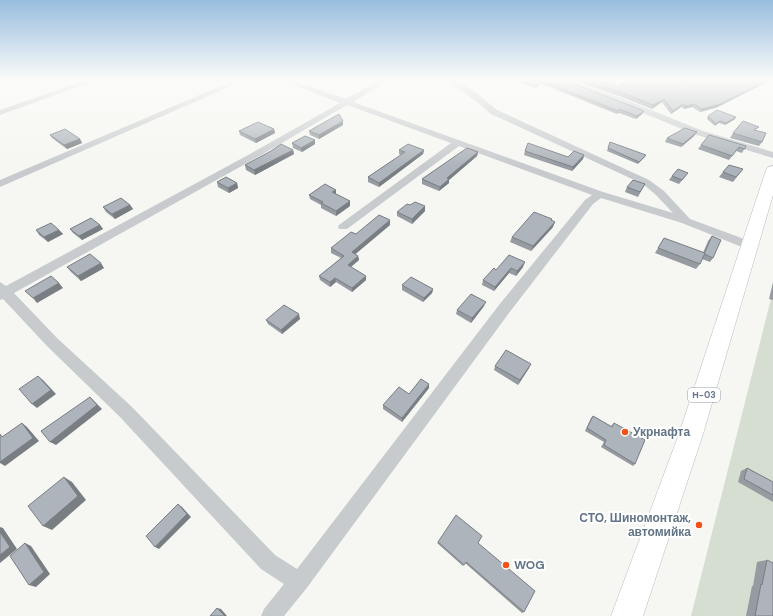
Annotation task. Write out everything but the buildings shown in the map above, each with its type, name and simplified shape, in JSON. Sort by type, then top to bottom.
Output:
[{"type":"main road","name":"Н-03","points":[[626,616],[691,434],[751,246],[773,170]]},
{"type":"street","points":[[0,113],[12,109]]},
{"type":"street","points":[[0,184],[174,109]]},
{"type":"street","points":[[299,582],[268,562],[126,412],[117,406],[2,291],[253,156],[334,109]]},
{"type":"street","points":[[363,109],[599,194],[686,221],[751,246]]},
{"type":"street","points":[[490,109],[494,112],[646,182],[660,193],[686,221]]},
{"type":"street","points":[[642,109],[700,133],[773,155]]},
{"type":"street","points":[[343,227],[457,143]]},
{"type":"street","points":[[271,616],[299,582],[504,310],[589,202],[599,194]]},
{"type":"shaded area","points":[[773,291],[773,616],[691,616]]},
{"type":"place","name":"Укрнафта","points":[[625,432]]},
{"type":"place","name":"СТО, Шиномонтаж, автомийка","points":[[699,525]]},
{"type":"place","name":"WOG","points":[[506,565]]}]
